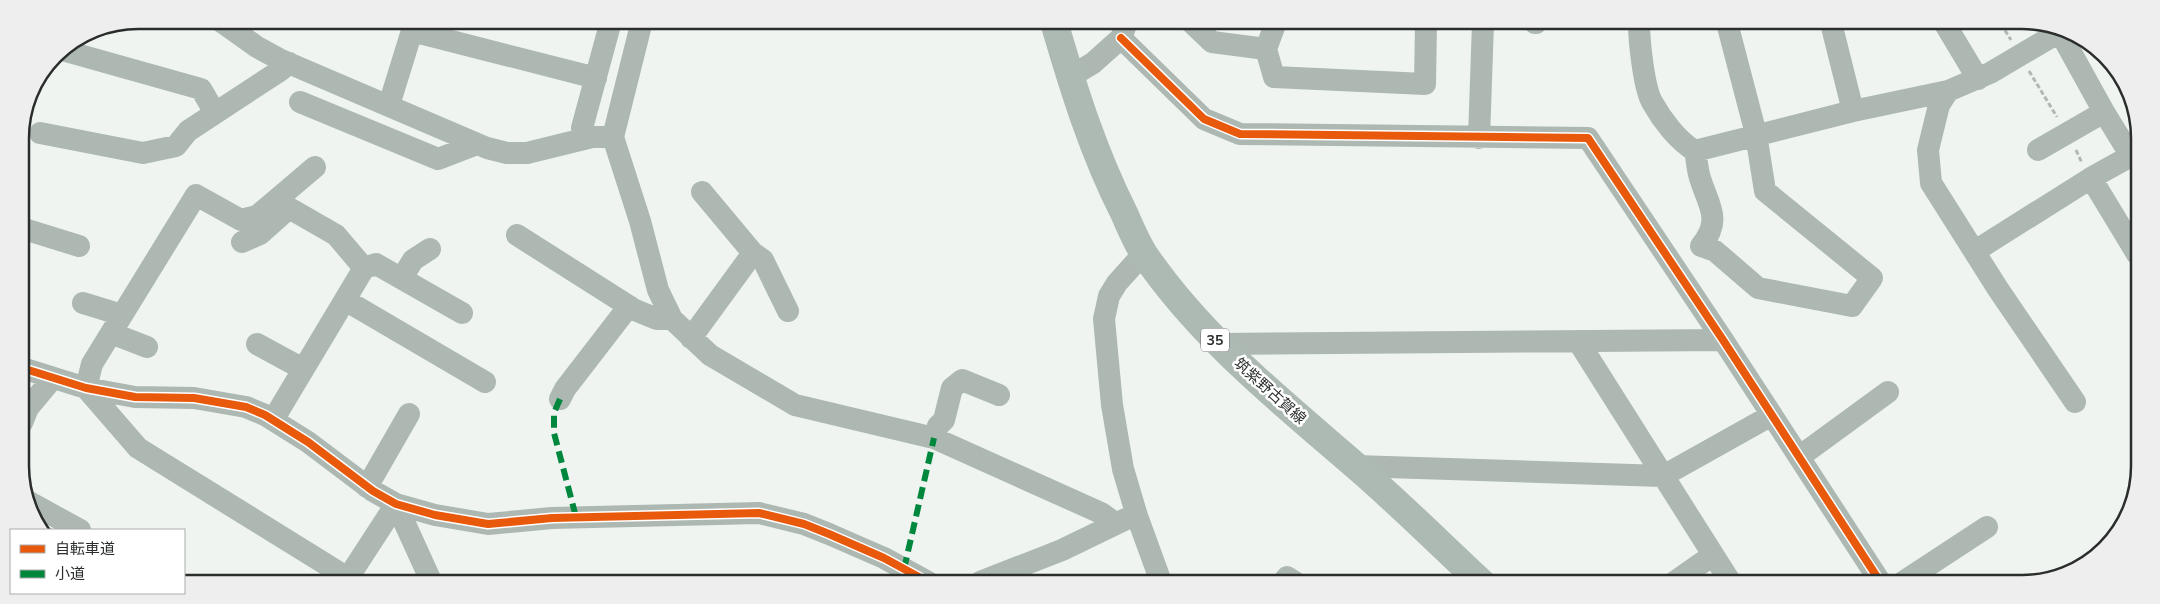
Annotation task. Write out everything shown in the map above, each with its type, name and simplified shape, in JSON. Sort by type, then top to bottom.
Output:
[{"type":"main road","name":"筑紫野古賀線","points":[[1056,29],[1070,77],[1102,166],[1144,253],[1183,304],[1218,344],[1264,387],[1356,466],[1473,575]]},
{"type":"street","points":[[232,29],[257,47],[288,63],[477,144],[507,153],[527,153],[592,137],[613,137]]},
{"type":"street","points":[[389,105],[413,29]]},
{"type":"street","points":[[424,29],[596,78]]},
{"type":"street","points":[[584,139],[582,128],[609,29]]},
{"type":"street","points":[[635,29],[613,137],[640,220],[658,290],[672,319],[710,355],[794,405],[934,438],[1101,513],[1116,523]]},
{"type":"street","points":[[1199,29],[1212,42],[1266,49]]},
{"type":"street","points":[[1273,29],[1266,49],[1274,78],[1425,84],[1426,29]]},
{"type":"street","points":[[1479,138],[1483,29]]},
{"type":"street","points":[[1639,29],[1639,46],[1652,101],[1683,144],[1695,151],[1756,134],[1853,111],[1948,92],[1978,79],[2020,56],[2054,34]]},
{"type":"street","points":[[1702,246],[1715,251],[1758,288],[1776,292],[1852,306],[1872,278],[1765,191],[1756,134],[1729,29]]},
{"type":"street","points":[[1832,29],[1853,111]]},
{"type":"street","points":[[1948,29],[1978,79]]},
{"type":"street","points":[[1070,77],[1094,63],[1124,30],[1204,119],[1240,134],[1588,138],[1724,340],[1875,575]]},
{"type":"street","points":[[2064,38],[2104,112],[2131,149]]},
{"type":"street","points":[[70,52],[201,89],[215,113]]},
{"type":"street","points":[[40,132],[143,153],[176,146],[188,132],[281,70],[288,63]]},
{"type":"street","points":[[1948,92],[1939,105],[1928,150],[1931,183],[1998,289],[2075,402]]},
{"type":"street","points":[[300,102],[438,159],[477,144]]},
{"type":"street","points":[[2038,150],[2104,112]]},
{"type":"street","points":[[1674,267],[1702,246],[1709,236],[1714,215],[1699,177],[1695,151]]},
{"type":"street","points":[[1975,251],[2091,178],[2131,156]]},
{"type":"street","points":[[86,388],[92,364],[196,195],[241,220],[257,216],[315,167]]},
{"type":"street","points":[[2091,178],[2131,244]]},
{"type":"street","points":[[702,192],[753,253],[763,260],[788,310]]},
{"type":"street","points":[[242,242],[260,234],[289,208],[336,235],[364,268]]},
{"type":"street","points":[[29,230],[79,246]]},
{"type":"street","points":[[516,235],[629,306],[657,320],[672,319]]},
{"type":"street","points":[[402,278],[413,260],[430,249]]},
{"type":"street","points":[[691,338],[753,253]]},
{"type":"street","points":[[1144,253],[1109,296],[1104,319],[1114,414],[1123,469],[1137,516],[1158,575]]},
{"type":"street","points":[[273,420],[364,268],[376,264],[462,313]]},
{"type":"street","points":[[345,300],[485,382]]},
{"type":"street","points":[[83,303],[117,324],[147,347]]},
{"type":"street","points":[[560,398],[629,306]]},
{"type":"street","points":[[1218,344],[1724,340]]},
{"type":"street","points":[[1578,341],[1726,575]]},
{"type":"street","points":[[257,344],[303,369]]},
{"type":"street","points":[[29,370],[86,388],[136,398],[203,400],[246,407],[273,420],[308,442],[367,487],[396,504],[434,514],[488,524],[560,518],[759,513],[804,524],[884,558],[915,575]]},
{"type":"street","points":[[29,407],[53,378]]},
{"type":"street","points":[[934,438],[938,426],[944,420],[952,388],[962,380],[999,395]]},
{"type":"street","points":[[86,388],[138,448],[341,575]]},
{"type":"street","points":[[1799,457],[1888,392]]},
{"type":"street","points":[[367,487],[409,414]]},
{"type":"street","points":[[1356,466],[1663,476],[1772,416]]},
{"type":"street","points":[[350,575],[396,504]]},
{"type":"street","points":[[396,504],[428,575]]},
{"type":"street","points":[[36,506],[78,529]]},
{"type":"street","points":[[998,575],[1062,550],[1116,523],[1137,516]]},
{"type":"street","points":[[1914,575],[1988,527]]},
{"type":"street","points":[[1684,575],[1713,555]]},
{"type":"path","points":[[2004,29],[2091,178]]},
{"type":"marked path","points":[[560,399],[554,413],[554,433],[576,517]]},
{"type":"marked path","points":[[904,569],[934,438]]},
{"type":"cycle path","points":[[1121,38],[1204,119],[1240,134],[1588,138],[1723,340],[1876,575]]},
{"type":"cycle path","points":[[29,370],[86,388],[135,397],[194,398],[246,407],[265,415],[308,442],[373,491],[396,504],[435,515],[488,524],[552,518],[759,513],[804,524],[884,558],[915,575]]}]
